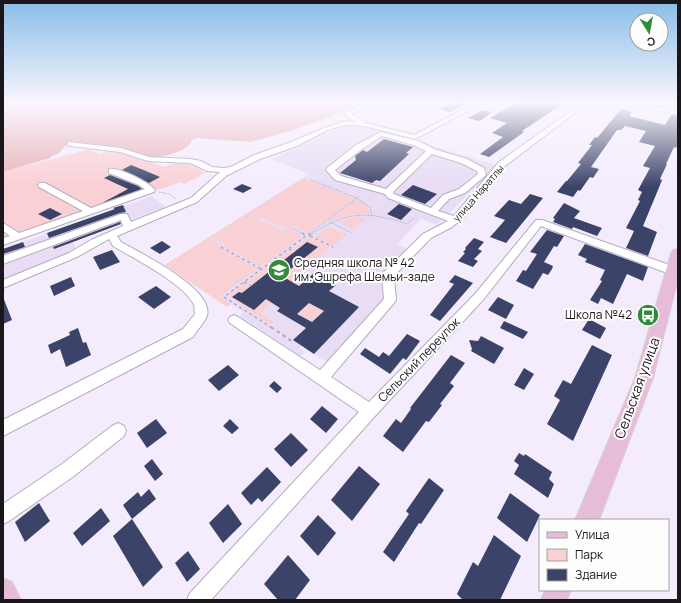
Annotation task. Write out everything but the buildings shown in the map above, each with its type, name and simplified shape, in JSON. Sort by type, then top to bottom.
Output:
[{"type":"main road","name":"Сельская улица","points":[[587,519],[644,378],[675,275],[678,253]]},
{"type":"street","points":[[3,284],[73,255],[95,242],[128,227],[194,200],[202,195],[223,174],[232,169],[257,157],[294,144],[321,131]]},
{"type":"street","points":[[392,131],[415,137],[426,131]]},
{"type":"street","name":"улица Наратлы","points":[[321,378],[390,300],[388,275],[427,236],[444,228],[455,220],[502,164],[546,131]]},
{"type":"street","points":[[432,212],[446,197],[462,191],[479,177],[482,172],[479,168],[469,163],[431,151],[416,142],[381,134],[359,147],[330,170],[338,178],[388,192],[391,196],[432,212],[455,220]]},
{"type":"street","points":[[71,144],[121,150],[148,159],[190,161],[210,169],[232,169]]},
{"type":"street","points":[[388,192],[431,151]]},
{"type":"street","points":[[202,195],[210,169]]},
{"type":"street","points":[[112,171],[142,183],[151,190]]},
{"type":"street","points":[[42,185],[90,212]]},
{"type":"street","points":[[3,242],[151,190]]},
{"type":"street","points":[[3,260],[124,216],[128,227]]},
{"type":"street","name":"Сельский переулок","points":[[197,600],[370,411],[479,297],[539,222],[675,275]]},
{"type":"street","points":[[3,226],[18,237]]},
{"type":"street","points":[[3,428],[188,333],[201,315],[200,305],[192,293],[167,273],[117,244],[112,235]]},
{"type":"street","points":[[234,320],[370,411]]},
{"type":"street","points":[[3,514],[68,470],[118,431]]},
{"type":"path","points":[[311,180],[357,198],[368,206],[372,216]]},
{"type":"path","points":[[151,190],[168,194],[182,204]]},
{"type":"path","points":[[308,236],[357,198]]},
{"type":"path","points":[[293,342],[224,297],[288,249],[330,222],[351,216],[372,216],[395,220],[407,224],[415,217]]},
{"type":"path","points":[[330,222],[352,233]]},
{"type":"path","points":[[292,228],[333,247]]},
{"type":"path","points":[[221,247],[261,269]]},
{"type":"path","points":[[288,249],[294,252]]},
{"type":"path","points":[[244,281],[251,286]]},
{"type":"shaded area","points":[[3,131],[289,131],[251,142],[198,138],[192,140],[186,148],[180,151],[160,157],[146,156],[113,147],[66,145],[58,154],[50,158],[3,172]]},
{"type":"shaded area","name":"Средняя школа № 42 им. Эшрефа Шемьи-заде","points":[[333,131],[384,131],[497,165],[437,225],[421,219],[397,244],[407,249],[382,274],[386,299],[328,363],[302,346],[300,348],[305,352],[300,357],[239,316],[243,312],[231,304],[227,307],[165,265],[309,174],[271,159]]},
{"type":"shaded area","points":[[152,196],[165,207],[73,242],[77,252],[3,281],[3,249]]},
{"type":"green space","points":[[90,149],[99,154],[106,151],[110,153],[118,150],[164,167],[180,163],[190,165],[205,173],[184,184],[181,182],[158,190],[152,187],[3,240],[3,172]]},
{"type":"green space","points":[[303,178],[355,199],[308,233],[294,226],[290,229],[304,236],[261,267],[224,247],[226,245],[213,238],[211,239],[223,246],[220,248],[258,269],[220,296],[231,304],[227,307],[165,265]],"holes":[[[301,189],[326,200],[282,231],[257,219]]]},
{"type":"green space","points":[[300,190],[324,200],[285,228],[260,217]]},
{"type":"green space","points":[[357,199],[366,205],[371,214],[349,215],[327,221]]},
{"type":"green space","points":[[369,217],[353,229],[338,222],[349,218]]},
{"type":"green space","points":[[330,227],[347,234],[333,246],[314,237]]},
{"type":"green space","points":[[308,237],[329,247],[329,249],[294,278],[302,283],[293,290],[282,276],[318,247],[307,242],[296,251],[292,249]]},
{"type":"green space","points":[[289,251],[293,253],[272,271],[270,270],[252,285],[247,282]]},
{"type":"green space","points":[[244,284],[249,287],[242,293],[239,292],[233,297],[254,310],[266,299],[272,303],[260,313],[274,322],[271,325],[230,297],[230,295]]},
{"type":"green space","points":[[309,303],[313,305],[316,303],[326,309],[312,322],[297,314]]},
{"type":"place","name":"Средняя школа № 42 им. Эшрефа Шемьи-заде","points":[[279,270]]},
{"type":"place","name":"Школа №42","points":[[648,315]]}]
